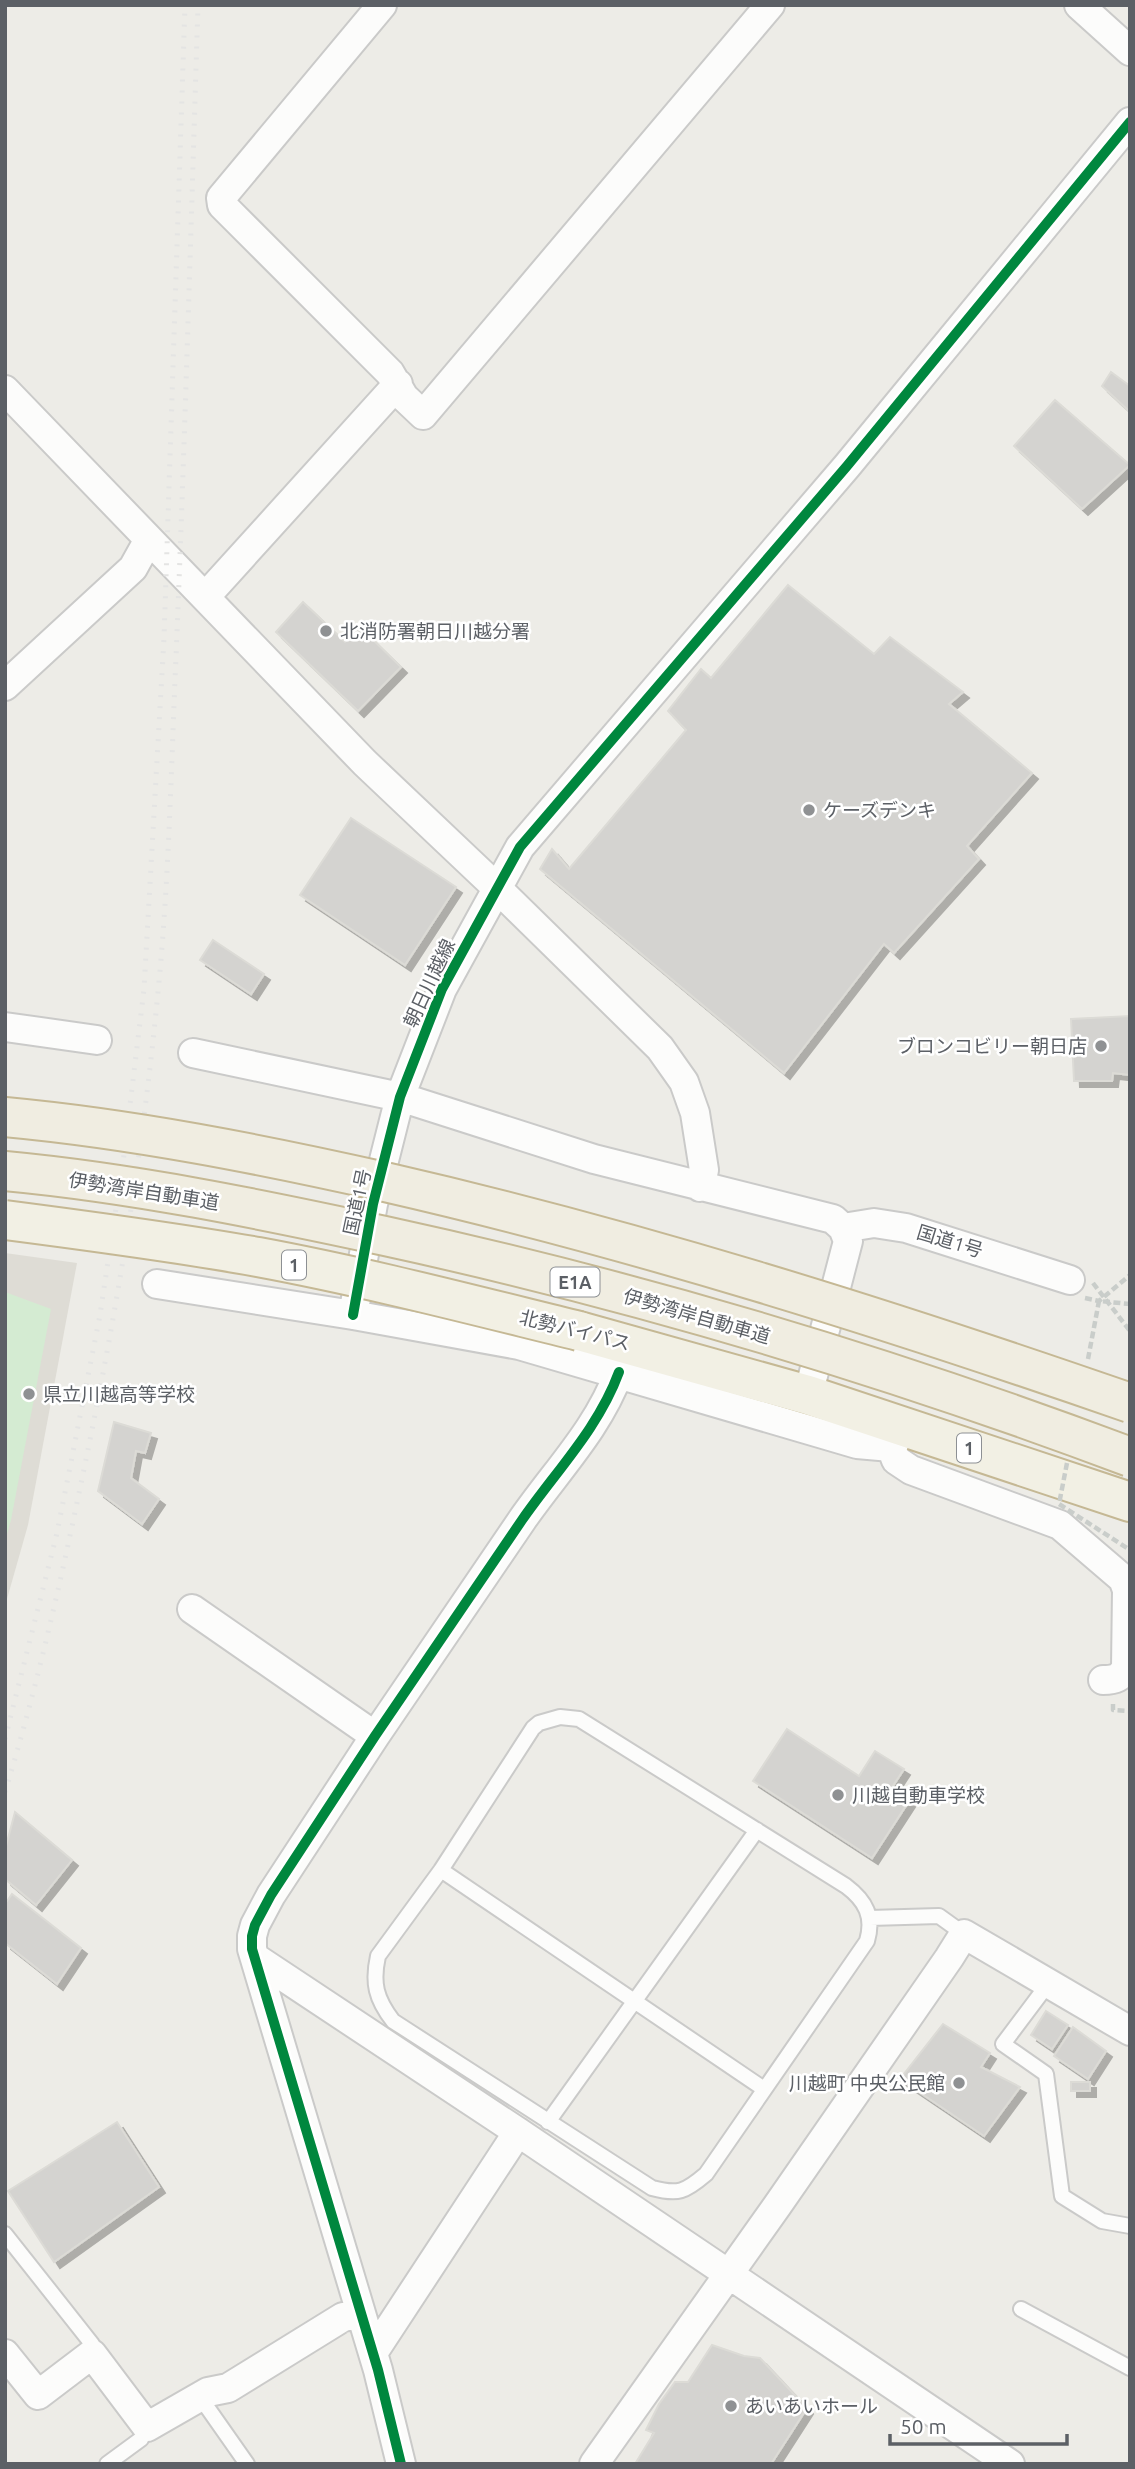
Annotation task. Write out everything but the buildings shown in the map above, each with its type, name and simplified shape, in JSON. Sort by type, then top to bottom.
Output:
[{"type":"highway","points":[[5,1117],[173,1140],[320,1168],[475,1203],[621,1241],[782,1288],[963,1345],[1130,1404]]},
{"type":"highway","name":"伊勢湾岸自動車道","points":[[5,1171],[167,1193],[315,1221],[475,1256],[782,1340],[954,1395],[1130,1457]]},
{"type":"highway","name":"北勢バイパス","points":[[5,1220],[136,1237],[260,1258],[429,1294],[579,1331],[808,1395],[899,1436],[1130,1502]]},
{"type":"street","points":[[382,5],[221,198],[222,205],[390,373],[404,397],[423,415],[770,5]]},
{"type":"street","points":[[1079,5],[1130,51]]},
{"type":"street","name":"朝日川越線","points":[[400,1097],[442,989],[520,847],[847,466],[1130,122]]},
{"type":"street","points":[[206,596],[398,384]]},
{"type":"street","points":[[5,390],[365,763],[498,888],[674,1064],[695,1113],[704,1170],[700,1187]]},
{"type":"street","points":[[5,686],[133,568],[148,541]]},
{"type":"street","points":[[5,1027],[97,1040]]},
{"type":"street","points":[[193,1054],[400,1097],[594,1159],[833,1219],[843,1228],[848,1241],[808,1395]]},
{"type":"street","name":"国道1号","points":[[352,1315],[373,1204],[400,1097]]},
{"type":"street","name":"国道1号","points":[[843,1228],[874,1223],[906,1228],[1081,1281]]},
{"type":"street","name":"1","points":[[157,1284],[519,1345],[857,1444],[899,1436]]},
{"type":"street","points":[[401,2464],[373,2353],[253,1949],[252,1936],[271,1895],[541,1492],[566,1463],[604,1405],[618,1372]]},
{"type":"street","points":[[899,1436],[896,1460],[911,1470],[1060,1525],[1123,1579],[1127,1590],[1126,1667],[1122,1675],[1109,1680]]},
{"type":"street","points":[[192,1609],[375,1736]]},
{"type":"street","points":[[594,2464],[964,1934],[1130,2031]]},
{"type":"street","points":[[257,1959],[519,2132],[1010,2464]]},
{"type":"street","points":[[373,2353],[519,2132]]},
{"type":"street","points":[[5,2354],[38,2395],[92,2354],[147,2427],[208,2392],[228,2388],[344,2318],[361,2314]]},
{"type":"lane","points":[[560,1717],[579,1719],[757,1830],[859,1896],[870,1918],[867,1941],[706,2174],[692,2186],[670,2193],[652,2188],[393,2021],[381,2005],[374,1984],[378,1956],[441,1870],[533,1728],[539,1723],[560,1717]]},
{"type":"lane","points":[[548,2122],[757,1830]]},
{"type":"lane","points":[[441,1870],[764,2090]]},
{"type":"lane","points":[[870,1918],[939,1916],[964,1934]]},
{"type":"lane","points":[[1048,1984],[1003,2044],[1046,2074],[1062,2196],[1102,2221],[1130,2226]]},
{"type":"lane","points":[[5,2234],[92,2344],[92,2354]]},
{"type":"lane","points":[[1021,2309],[1130,2368]]},
{"type":"lane","points":[[200,2397],[247,2464]]},
{"type":"lane","points":[[107,2464],[141,2439],[147,2427]]},
{"type":"path","points":[[1099,1301],[1130,1275]]},
{"type":"path","points":[[1081,1281],[1130,1331]]},
{"type":"path","points":[[1109,1680],[1113,1710],[1130,1711]]},
{"type":"shaded area","name":"県立川越高等学校","points":[[5,1253],[77,1263],[28,1525],[5,1606]]},
{"type":"green space","points":[[5,1292],[51,1309],[5,1541]]},
{"type":"railway","points":[[5,1739],[57,1533],[100,1315],[124,1155],[144,989],[164,638],[185,5]]},
{"type":"railway","points":[[5,1792],[45,1644],[92,1431],[126,1244],[151,1055],[162,950],[169,825],[198,5]]},
{"type":"cycle path","points":[[353,1315],[373,1204],[400,1097],[442,989],[520,847],[847,466],[1130,122]]},
{"type":"cycle path","points":[[401,2464],[378,2370],[252,1949],[252,1936],[271,1895],[522,1520],[588,1431],[619,1372]]},
{"type":"place","name":"北消防署朝日川越分署","points":[[326,631]]},
{"type":"place","name":"ケーズデンキ","points":[[809,810]]},
{"type":"place","name":"ブロンコビリー朝日店","points":[[1101,1046]]},
{"type":"place","name":"県立川越高等学校","points":[[29,1394]]},
{"type":"place","name":"川越自動車学校","points":[[838,1795]]},
{"type":"place","name":"川越町 中央公民館","points":[[959,2083]]},
{"type":"place","name":"あいあいホール","points":[[731,2406]]}]
